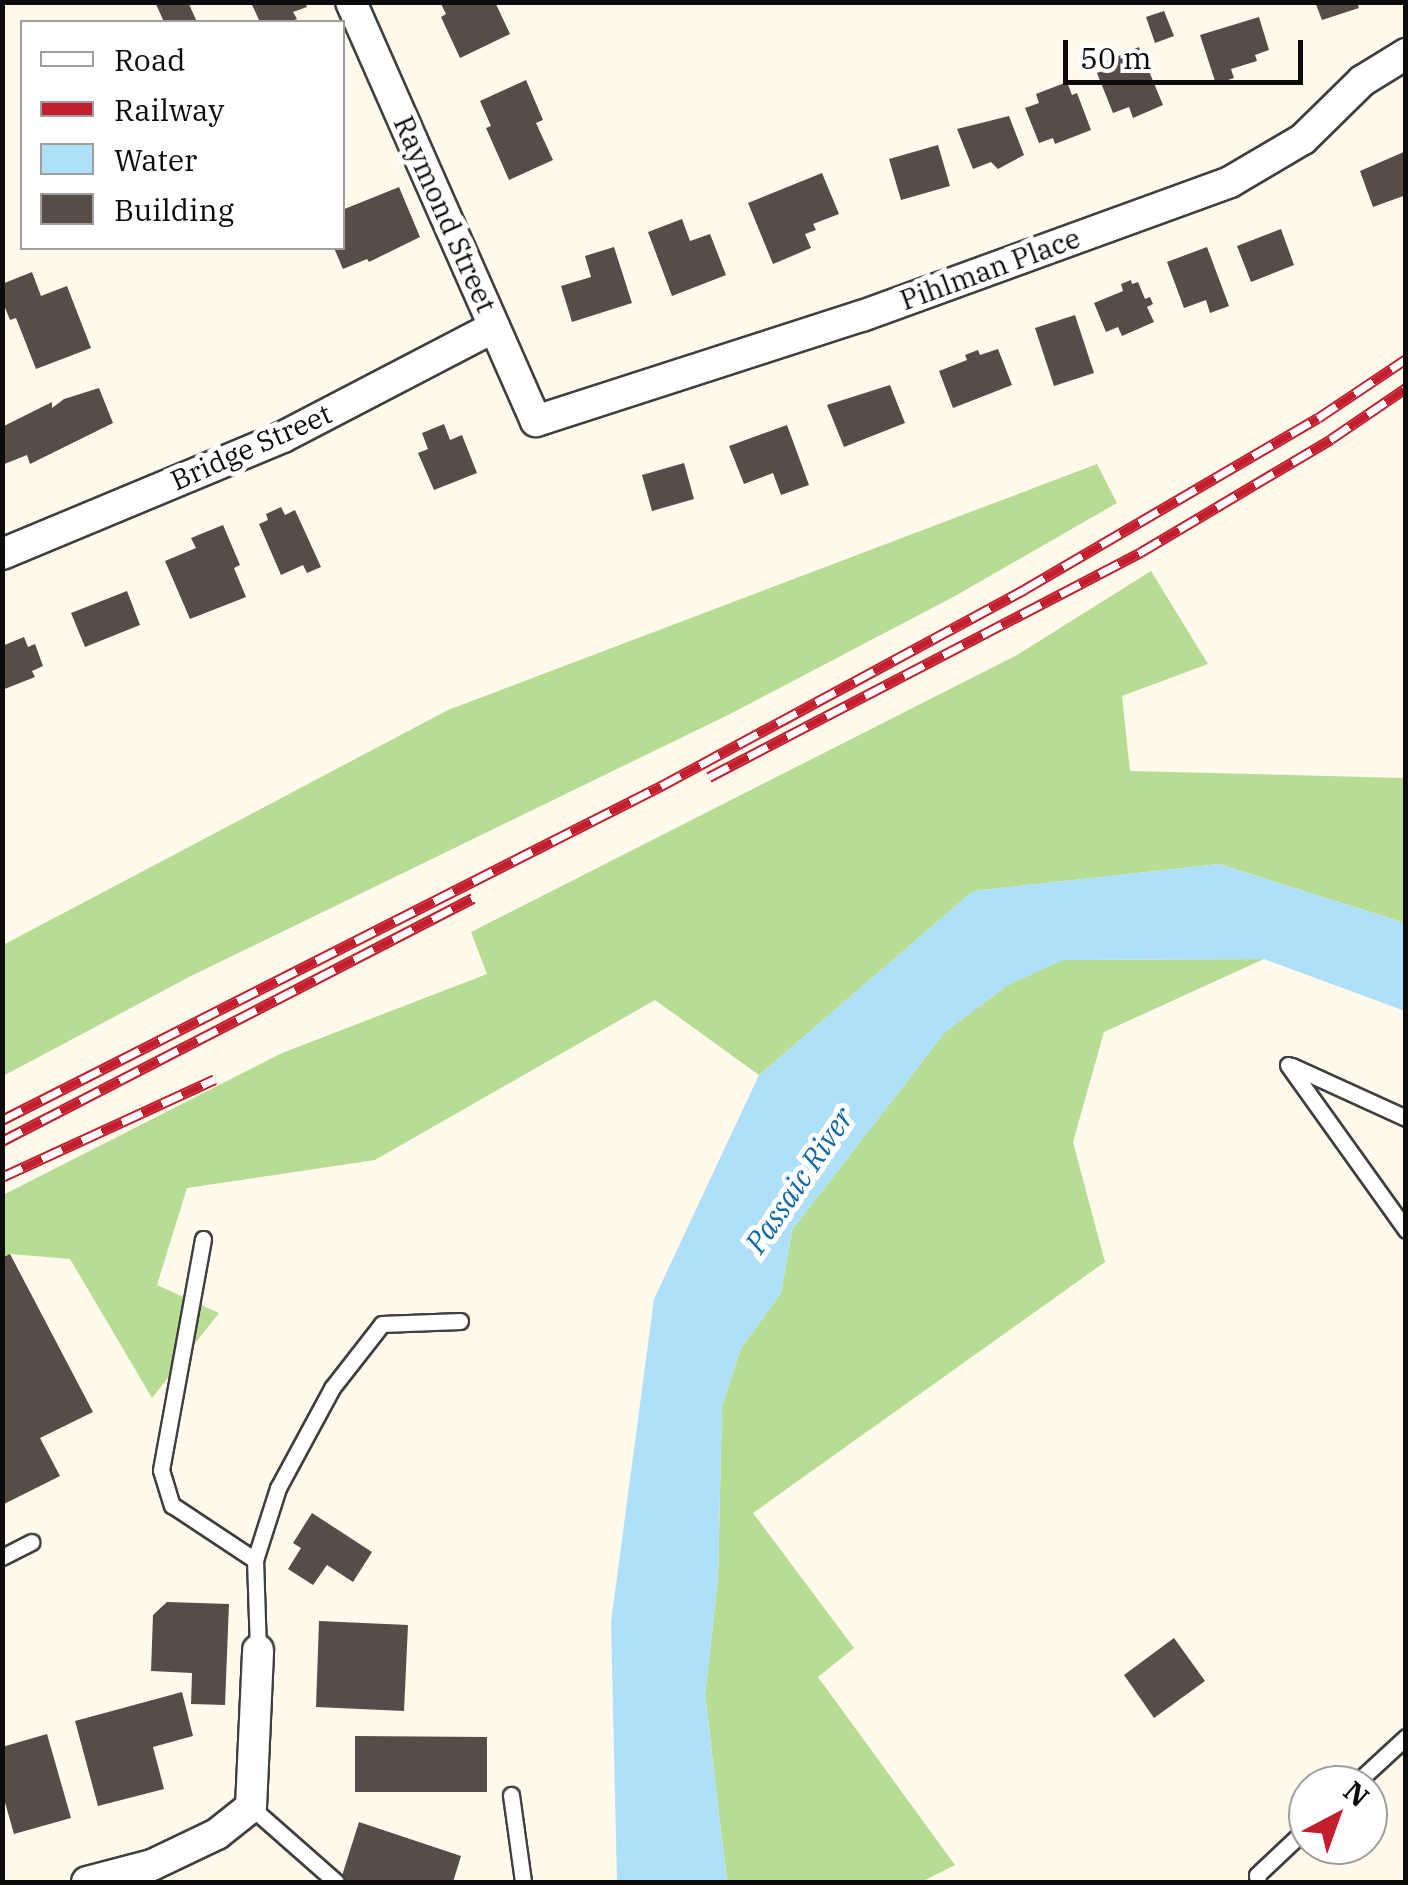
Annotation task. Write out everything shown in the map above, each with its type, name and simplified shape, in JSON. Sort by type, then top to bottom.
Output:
[{"type":"street","name":"Raymond Street","points":[[352,2],[536,421],[540,420]]},
{"type":"street","name":"Pihlman Place","points":[[540,420],[862,316],[1230,182],[1303,139],[1362,81],[1406,54]]},
{"type":"street","name":"Bridge Street","points":[[2,554],[283,437],[494,327]]},
{"type":"street","points":[[87,1882],[152,1865],[217,1834],[251,1807],[258,1650]]},
{"type":"lane","points":[[1406,1118],[1288,1065],[1406,1230]]},
{"type":"lane","points":[[203,1239],[161,1470],[172,1504],[255,1560]]},
{"type":"lane","points":[[258,1650],[255,1560],[287,1471],[332,1388],[382,1324],[460,1322]]},
{"type":"lane","points":[[2,1557],[31,1542]]},
{"type":"lane","points":[[1376,1765],[1406,1737]]},
{"type":"lane","points":[[512,1795],[523,1882]]},
{"type":"lane","points":[[251,1807],[336,1882]]},
{"type":"lane","points":[[1258,1882],[1256,1875],[1288,1845]]},
{"type":"green space","points":[[1097,464],[1117,503],[955,596],[728,715],[191,976],[3,1076],[3,945],[448,710]]},
{"type":"green space","points":[[1151,571],[1208,664],[1122,696],[1130,771],[1405,778],[1405,923],[1219,864],[973,891],[759,1075],[655,1000],[375,1160],[187,1188],[157,1285],[219,1313],[152,1398],[70,1259],[11,1254],[3,1258],[3,1195],[282,1053],[487,974],[471,932],[1017,655]]},
{"type":"green space","points":[[1264,959],[1104,1032],[1073,1142],[1105,1262],[753,1513],[854,1648],[818,1677],[955,1865],[921,1882],[727,1882],[705,1695],[718,1578],[722,1406],[741,1348],[781,1293],[792,1230],[945,1032],[1008,985],[1062,960]]},
{"type":"water","name":"Passaic River","points":[[1219,864],[1405,923],[1405,1011],[1264,959],[1063,960],[1008,985],[945,1032],[792,1230],[781,1293],[741,1348],[722,1406],[718,1578],[705,1695],[727,1882],[617,1882],[611,1622],[654,1299],[759,1075],[973,891]]},
{"type":"building","points":[[155,2],[188,2],[196,20],[163,20]]},
{"type":"building","points":[[305,2],[307,7],[293,12],[295,20],[259,20],[252,5]]},
{"type":"building","points":[[440,2],[495,2],[510,34],[460,58],[441,17],[446,14]]},
{"type":"building","points":[[1315,2],[1357,2],[1359,8],[1322,20]]},
{"type":"building","points":[[1164,11],[1174,36],[1155,43],[1146,17]]},
{"type":"building","points":[[1259,17],[1269,50],[1255,55],[1257,61],[1231,69],[1234,78],[1216,84],[1200,35]]},
{"type":"building","points":[[1139,47],[1163,105],[1133,118],[1129,107],[1113,113],[1097,73],[1110,68],[1107,61]]},
{"type":"building","points":[[526,80],[543,120],[536,123],[553,160],[509,180],[486,128],[491,126],[480,101]]},
{"type":"building","points":[[1067,82],[1072,95],[1077,93],[1091,130],[1055,144],[1053,138],[1039,143],[1025,108],[1039,103],[1036,94]]},
{"type":"building","points":[[1009,116],[1024,155],[998,169],[991,162],[973,169],[957,129]]},
{"type":"building","points":[[938,145],[950,186],[901,200],[889,159]]},
{"type":"building","points":[[1406,151],[1406,195],[1373,207],[1360,171]]},
{"type":"building","points":[[822,173],[839,214],[813,224],[816,230],[805,234],[811,248],[773,264],[748,203]]},
{"type":"building","points":[[399,187],[420,237],[369,262],[367,259],[343,269],[335,250],[345,250],[345,209]]},
{"type":"building","points":[[682,219],[690,241],[710,234],[726,275],[672,296],[648,232]]},
{"type":"building","points":[[1281,229],[1294,265],[1251,282],[1237,246]]},
{"type":"building","points":[[614,247],[632,303],[572,322],[561,286],[591,277],[585,256]]},
{"type":"building","points":[[1207,247],[1229,306],[1210,313],[1206,300],[1184,308],[1167,262]]},
{"type":"building","points":[[32,272],[41,296],[67,286],[91,348],[36,369],[16,318],[10,320],[2,300],[2,284]]},
{"type":"building","points":[[1131,280],[1132,284],[1138,282],[1145,299],[1150,297],[1153,304],[1147,307],[1154,322],[1122,336],[1118,327],[1106,332],[1094,303],[1123,291],[1121,284]]},
{"type":"building","points":[[1075,315],[1094,373],[1054,386],[1035,328]]},
{"type":"building","points":[[998,349],[1012,385],[953,408],[939,371],[967,360],[965,355],[978,350],[980,355]]},
{"type":"building","points":[[890,385],[905,423],[844,447],[827,405]]},
{"type":"building","points":[[99,388],[113,423],[30,464],[27,455],[2,465],[2,427],[52,402],[52,408],[64,399]]},
{"type":"building","points":[[444,424],[450,440],[462,435],[477,473],[434,490],[418,453],[428,449],[422,433]]},
{"type":"building","points":[[787,425],[809,485],[781,495],[773,473],[744,484],[729,446]]},
{"type":"building","points":[[684,463],[694,499],[652,511],[642,475]]},
{"type":"building","points":[[281,507],[285,515],[295,510],[321,567],[307,573],[303,565],[281,575],[259,524],[268,520],[266,514]]},
{"type":"building","points":[[223,525],[240,565],[234,568],[246,597],[190,619],[165,561],[196,548],[191,538]]},
{"type":"building","points":[[127,591],[140,625],[85,647],[71,613]]},
{"type":"building","points":[[24,637],[28,647],[35,644],[43,666],[32,671],[35,677],[2,690],[2,646]]},
{"type":"building","points":[[10,1254],[93,1412],[40,1438],[60,1476],[2,1505],[2,1258]]},
{"type":"building","points":[[312,1513],[372,1552],[353,1582],[327,1565],[313,1585],[288,1569],[301,1548],[293,1543]]},
{"type":"building","points":[[167,1602],[229,1604],[225,1705],[191,1704],[192,1673],[151,1671],[153,1615]]},
{"type":"building","points":[[319,1621],[408,1625],[404,1711],[316,1707]]},
{"type":"building","points":[[1174,1638],[1205,1681],[1154,1718],[1124,1675]]},
{"type":"building","points":[[182,1692],[193,1736],[153,1747],[164,1789],[98,1806],[75,1721]]},
{"type":"building","points":[[47,1734],[71,1818],[14,1834],[2,1792],[2,1747]]},
{"type":"building","points":[[355,1736],[487,1737],[487,1792],[355,1792]]},
{"type":"building","points":[[359,1822],[461,1856],[453,1882],[340,1882]]},
{"type":"railway","points":[[2,1120],[661,786],[1025,589],[1318,418],[1406,359]]},
{"type":"railway","points":[[709,777],[1141,552],[1331,439],[1406,388]]},
{"type":"railway","points":[[2,1141],[473,898]]},
{"type":"railway","points":[[2,1177],[215,1079]]}]
